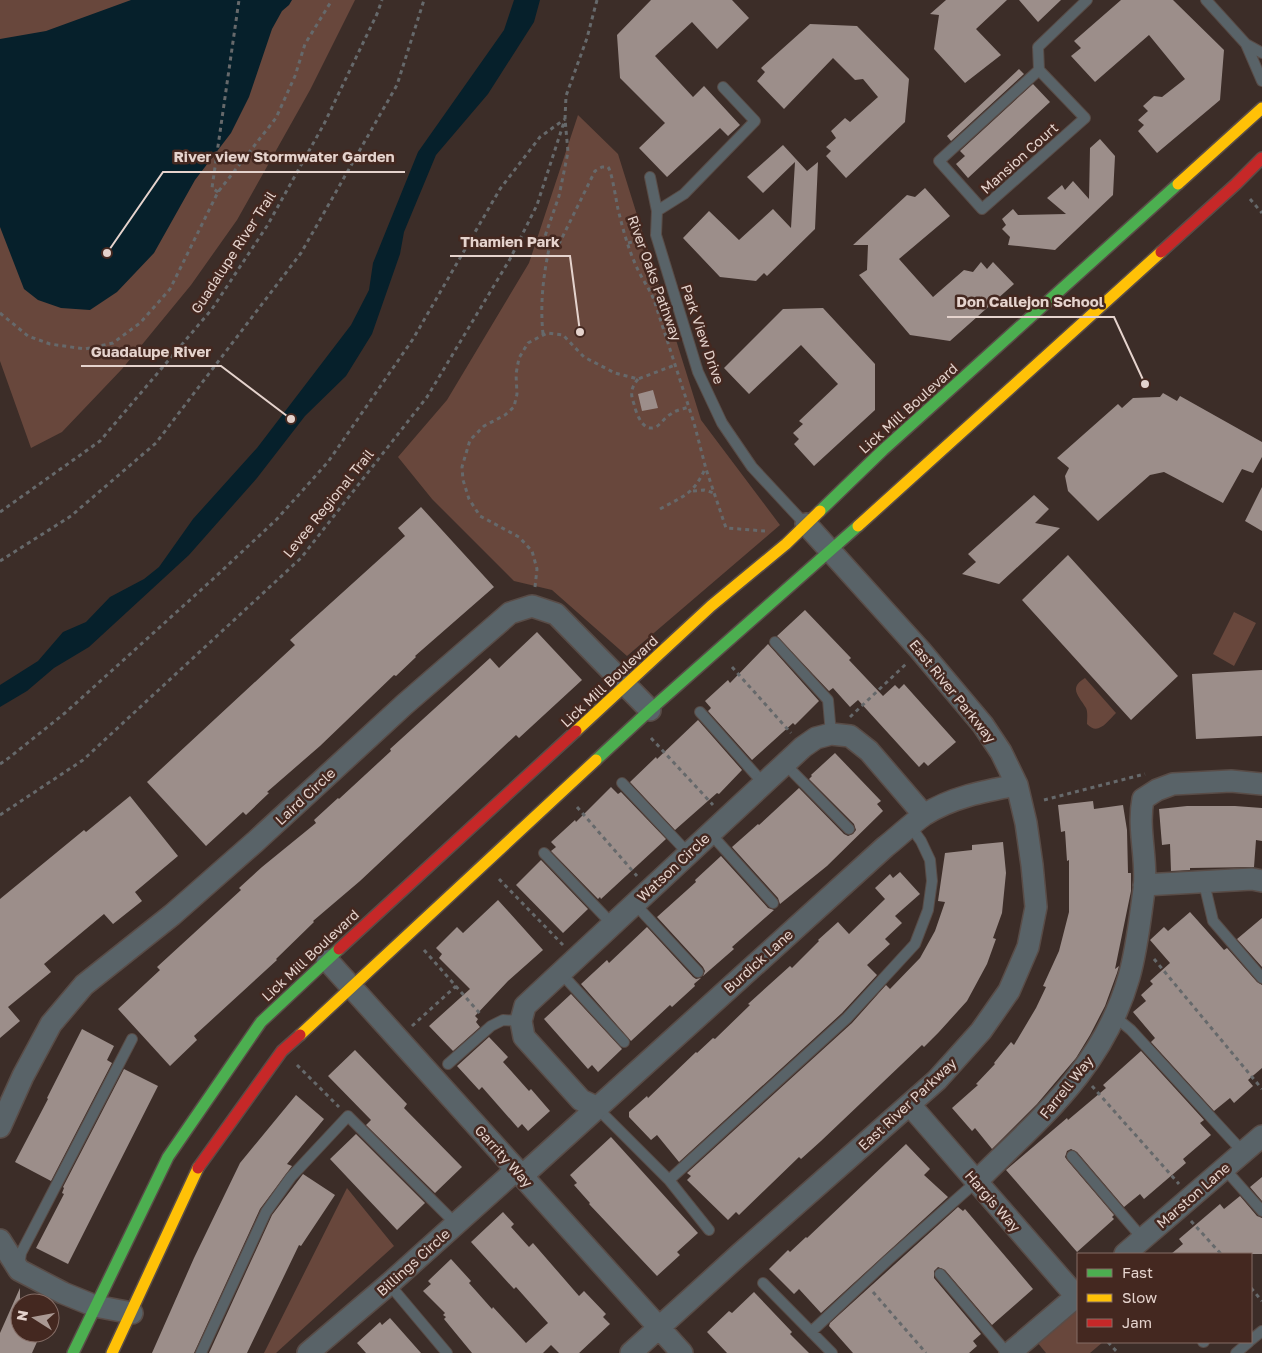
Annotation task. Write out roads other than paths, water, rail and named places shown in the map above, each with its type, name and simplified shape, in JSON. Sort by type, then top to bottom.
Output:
[{"type":"main road","name":"Lick Mill Boulevard","points":[[74,1353],[168,1157],[261,1022],[406,886],[712,606],[806,524],[883,450],[1262,108]]},
{"type":"main road","points":[[112,1353],[198,1167],[282,1051],[644,716],[831,551],[1236,184],[1262,158]]},
{"type":"street","name":"East River Parkway","points":[[631,1353],[936,1080],[981,1031],[1009,991],[1028,947],[1036,907],[1026,823],[1017,785],[1001,752],[983,725],[920,650],[806,524]]},
{"type":"street","name":"Laird Circle","points":[[0,1127],[23,1076],[51,1024],[84,985],[172,915],[255,842],[405,704],[510,613],[532,606],[556,614],[626,686]]},
{"type":"street","points":[[626,686],[644,716]]},
{"type":"street","points":[[831,734],[850,736],[869,752],[917,821]]},
{"type":"street","name":"Watson Circle","points":[[522,1021],[525,1006],[688,853],[803,747],[816,738],[831,734]]},
{"type":"street","name":"Farrell Way","points":[[976,1182],[1032,1128],[1074,1082],[1096,1050],[1114,1016],[1129,978],[1138,939],[1144,885],[1140,815],[1143,799],[1157,790],[1172,784],[1231,781],[1262,784]]},
{"type":"street","name":"Burdick Lane","points":[[519,1173],[596,1107],[885,847],[917,821],[945,803],[1017,785]]},
{"type":"street","points":[[1144,885],[1252,879],[1262,881]]},
{"type":"street","name":"Garrity Way","points":[[327,960],[682,1353]]},
{"type":"street","points":[[522,1021],[524,1037],[579,1099],[596,1107]]},
{"type":"street","name":"Hargis Way","points":[[910,1105],[1077,1296]]},
{"type":"street","name":"Marston Lane","points":[[1126,1253],[1262,1136]]},
{"type":"street","name":"Billings Circle","points":[[308,1353],[456,1224],[519,1173]]},
{"type":"street","points":[[0,1240],[19,1270],[63,1293],[95,1306],[132,1313]]},
{"type":"street","points":[[1017,1349],[1077,1296]]},
{"type":"lane","points":[[1039,70],[1038,47],[1087,0]]},
{"type":"lane","points":[[1206,0],[1246,44],[1262,53]]},
{"type":"lane","points":[[1246,44],[1262,81]]},
{"type":"lane","name":"Mansion Court","points":[[1039,70],[1085,118],[982,210],[939,162],[1039,70]]},
{"type":"lane","points":[[657,211],[684,194],[755,121],[723,87]]},
{"type":"lane","name":"Park View Drive","points":[[650,178],[657,211],[656,235],[698,372],[722,423],[752,467],[806,524]]},
{"type":"lane","points":[[776,642],[828,700],[831,734]]},
{"type":"lane","points":[[700,712],[764,783]]},
{"type":"lane","points":[[785,764],[849,829]]},
{"type":"lane","points":[[622,783],[688,853]]},
{"type":"lane","points":[[669,1180],[847,1018],[915,944],[928,910],[932,882],[930,860],[921,841],[917,821]]},
{"type":"lane","points":[[710,833],[773,903]]},
{"type":"lane","points":[[544,853],[612,924]]},
{"type":"lane","points":[[1204,883],[1213,921],[1262,978]]},
{"type":"lane","points":[[642,896],[698,972]]},
{"type":"lane","points":[[568,965],[624,1042]]},
{"type":"lane","points":[[1114,1016],[1132,1030],[1243,1152]]},
{"type":"lane","points":[[448,1064],[491,1026],[503,1020],[522,1021]]},
{"type":"lane","points":[[19,1270],[21,1253],[132,1039]]},
{"type":"lane","points":[[596,1107],[669,1180],[709,1230]]},
{"type":"lane","points":[[201,1353],[266,1212],[291,1177],[348,1116],[456,1224]]},
{"type":"lane","points":[[1072,1156],[1143,1239]]},
{"type":"lane","points":[[1224,1168],[1262,1211]]},
{"type":"lane","points":[[811,1332],[976,1182]]},
{"type":"lane","points":[[940,1274],[1017,1349]]},
{"type":"lane","points":[[763,1283],[832,1353]]},
{"type":"lane","points":[[389,1284],[447,1353]]},
{"type":"lane","points":[[1252,1339],[1262,1331]]},
{"type":"lane","points":[[1236,1353],[1248,1343]]},
{"type":"water","points":[[131,0],[292,0],[282,11],[272,29],[249,97],[231,133],[195,180],[154,253],[117,292],[90,310],[61,308],[38,300],[24,289],[0,227],[0,39],[46,31]]},
{"type":"water","points":[[514,0],[540,0],[534,22],[488,94],[436,155],[404,232],[400,254],[372,334],[346,376],[305,416],[257,478],[189,555],[89,647],[54,668],[27,691],[0,707],[0,685],[38,661],[63,632],[86,622],[110,597],[144,579],[159,567],[193,519],[257,448],[351,325],[369,290],[373,263],[418,152],[504,30]]},
{"type":"place","name":"River view Stormwater Garden","points":[[107,253]]},
{"type":"place","name":"Thamien Park","points":[[580,332]]},
{"type":"place","name":"Don Callejon School","points":[[1145,384]]},
{"type":"place","name":"Guadalupe River","points":[[291,419]]}]
